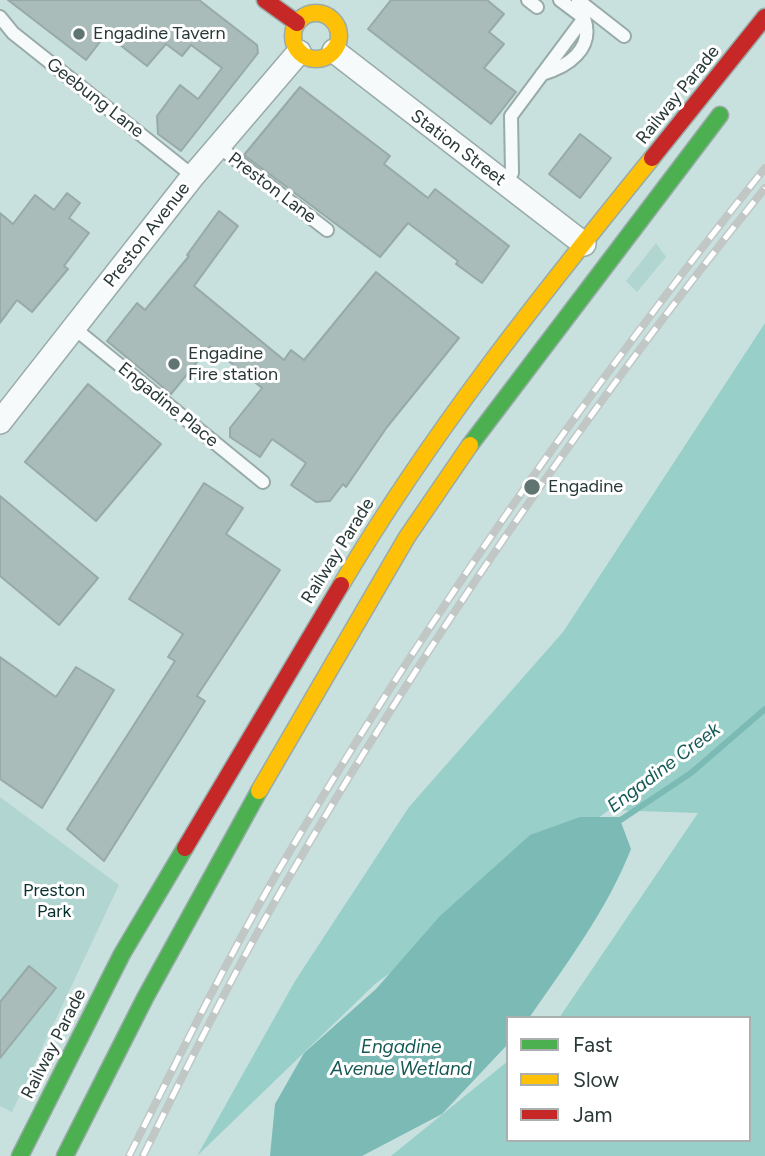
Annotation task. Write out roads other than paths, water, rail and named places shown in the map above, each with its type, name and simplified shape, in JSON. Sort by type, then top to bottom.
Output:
[{"type":"main road","points":[[265,0],[297,23]]},
{"type":"main road","points":[[330,17],[343,0]]},
{"type":"main road","points":[[316,13],[330,17],[338,30],[334,51],[327,56],[312,59],[299,52],[293,38],[297,23],[316,13]]},
{"type":"main road","name":"Railway Parade","points":[[17,1153],[122,954],[346,572],[430,443],[765,17]]},
{"type":"main road","points":[[65,1156],[118,1046],[194,904],[407,537],[444,480],[731,101]]},
{"type":"street","points":[[757,0],[765,6]]},
{"type":"street","name":"Station Street","points":[[334,51],[584,244]]},
{"type":"street","name":"Preston Avenue","points":[[0,422],[193,176],[253,110],[299,52]]},
{"type":"lane","points":[[512,173],[511,116],[584,18],[560,0]]},
{"type":"lane","points":[[578,0],[624,36]]},
{"type":"lane","name":"Geebung Lane","points":[[0,17],[13,33],[193,176]]},
{"type":"lane","name":"Preston Lane","points":[[218,146],[327,230]]},
{"type":"lane","name":"Engadine Place","points":[[74,328],[263,482]]},
{"type":"water","name":"Engadine Avenue Wetland","points":[[580,817],[619,817],[631,849],[598,915],[530,1016],[506,1016],[506,1046],[442,1114],[362,1156],[270,1156],[275,1104],[304,1053],[376,989],[440,916],[530,835]]},
{"type":"waterway","name":"Engadine Creek","points":[[616,823],[691,773],[765,709]]},
{"type":"railway","points":[[129,1156],[257,908],[389,690],[570,424],[765,168]]},
{"type":"railway","points":[[143,1156],[268,913],[397,700],[574,439],[636,354],[765,188]]},
{"type":"place","name":"Engadine Tavern","points":[[79,34]]},
{"type":"place","name":"Engadine Fire station","points":[[174,364]]},
{"type":"place","name":"Engadine","points":[[532,487]]},
{"type":"park label","name":"Preston Park","points":[[54,901]]}]
